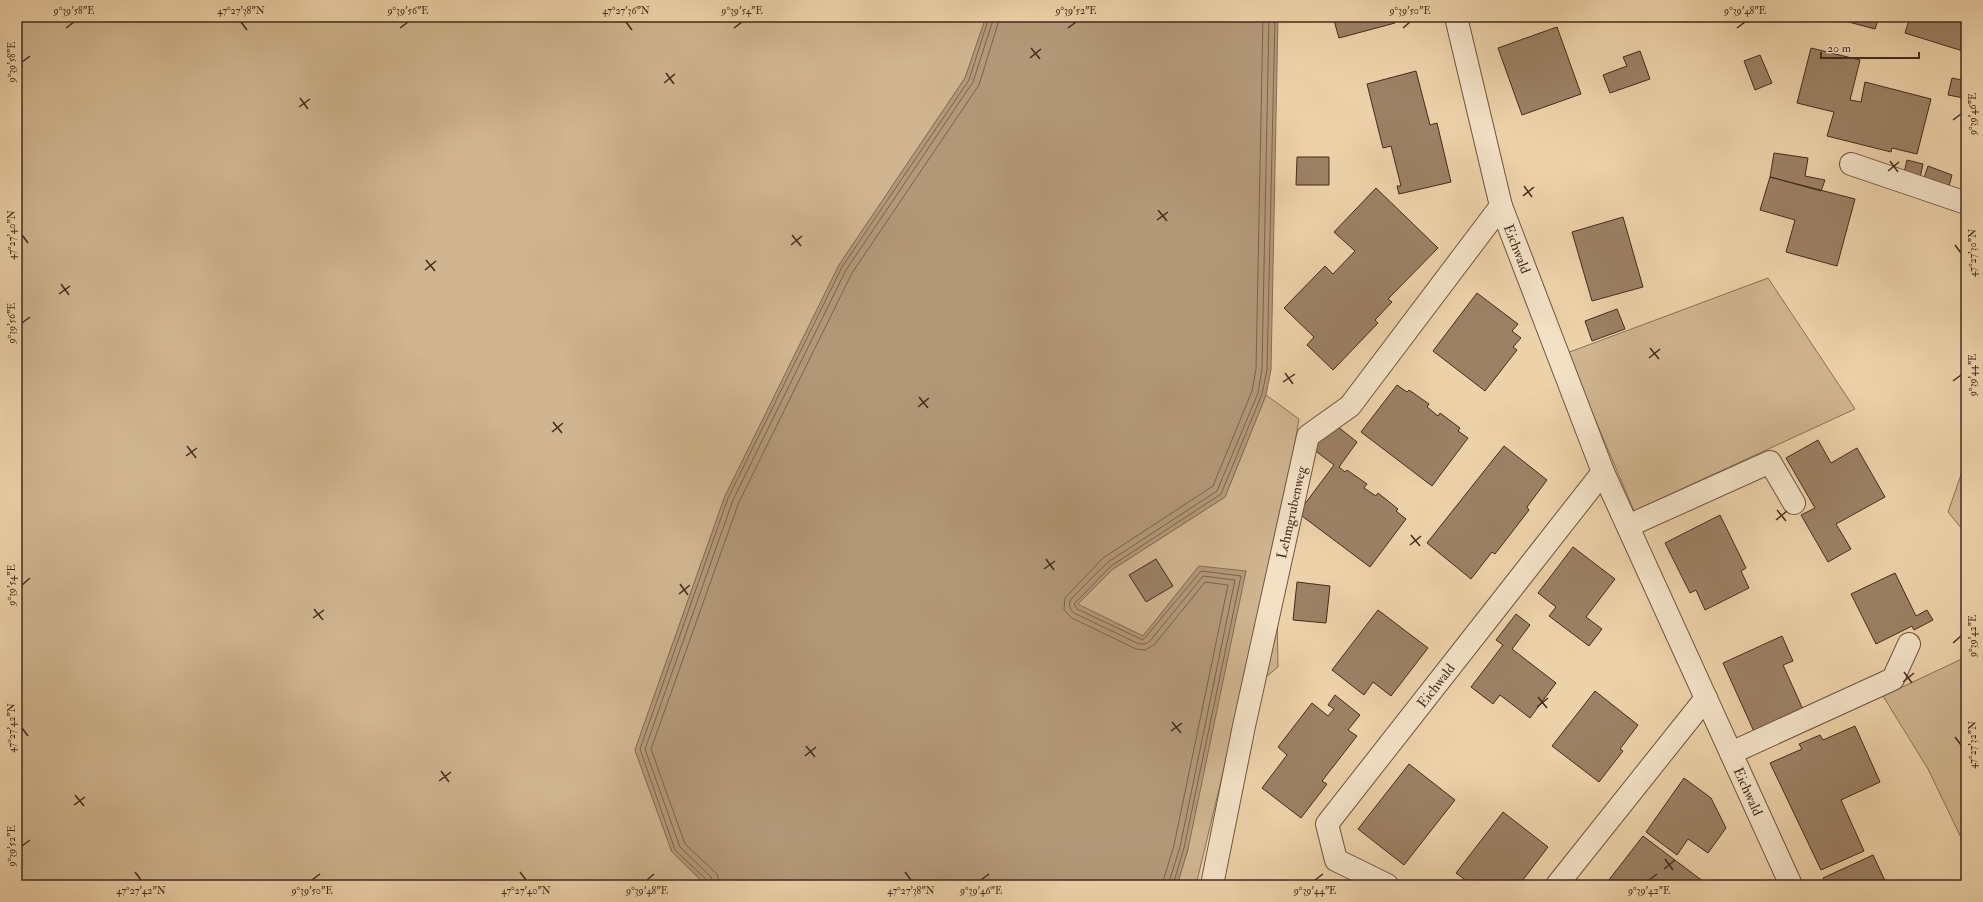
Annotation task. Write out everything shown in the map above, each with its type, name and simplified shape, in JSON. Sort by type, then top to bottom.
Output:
[{"type":"street","name":"Eichwald","points":[[1456,17],[1501,206],[1603,472],[1791,885]]},
{"type":"street","points":[[1851,164],[1966,203]]},
{"type":"street","name":"Lehmgrubenweg","points":[[1212,885],[1246,718],[1308,436],[1350,406],[1501,206]]},
{"type":"street","points":[[1628,526],[1770,462],[1794,503]]},
{"type":"street","name":"Eichwald","points":[[1387,885],[1336,860],[1327,824],[1603,472]]},
{"type":"street","points":[[1731,754],[1893,679],[1909,644]]},
{"type":"street","points":[[1557,885],[1706,698]]},
{"type":"shaded area","points":[[17,17],[986,17],[965,78],[839,265],[725,496],[635,750],[672,852],[706,885],[17,885]]},
{"type":"shaded area","points":[[1768,278],[1855,409],[1634,511],[1567,353]]},
{"type":"shaded area","points":[[1266,395],[1299,419],[1276,558],[1278,667],[1241,698],[1196,885],[1177,885],[1188,849],[1199,566],[1143,636],[1077,605],[1113,569],[1225,497]]},
{"type":"shaded area","points":[[1963,469],[1966,469],[1966,534],[1948,512]]},
{"type":"shaded area","points":[[1966,657],[1966,848],[1928,769],[1883,696]]},
{"type":"water","points":[[986,17],[1278,17],[1271,370],[1266,395],[1225,497],[1113,569],[1078,604],[1143,636],[1199,566],[1246,571],[1188,849],[1177,885],[706,885],[672,852],[635,750],[725,496],[839,265],[965,78]]},
{"type":"building","points":[[1333,17],[1394,17],[1395,23],[1339,38]]},
{"type":"building","points":[[1830,17],[1879,17],[1875,29]]},
{"type":"building","points":[[1910,17],[1966,17],[1966,52],[1905,33]]},
{"type":"building","points":[[1557,27],[1581,94],[1522,115],[1498,48]]},
{"type":"building","points":[[1811,48],[1860,60],[1850,100],[1861,102],[1865,82],[1931,99],[1917,154],[1892,148],[1891,152],[1827,136],[1834,112],[1797,103]]},
{"type":"building","points":[[1640,51],[1650,79],[1610,93],[1603,75],[1627,66],[1623,57]]},
{"type":"building","points":[[1760,55],[1772,83],[1755,90],[1744,61]]},
{"type":"building","points":[[1416,71],[1430,125],[1437,123],[1451,182],[1399,194],[1397,186],[1401,186],[1391,146],[1383,148],[1367,84]]},
{"type":"building","points":[[1952,78],[1966,81],[1964,98],[1948,95]]},
{"type":"building","points":[[1774,153],[1808,158],[1805,176],[1825,180],[1821,191],[1770,177]]},
{"type":"building","points":[[1297,157],[1329,157],[1329,185],[1296,185]]},
{"type":"building","points":[[1907,160],[1923,164],[1920,178],[1904,173]]},
{"type":"building","points":[[1928,166],[1952,175],[1949,186],[1924,178]]},
{"type":"building","points":[[1770,177],[1855,199],[1837,266],[1786,252],[1795,220],[1760,210]]},
{"type":"building","points":[[1376,188],[1438,248],[1388,299],[1392,302],[1375,320],[1378,323],[1333,370],[1307,345],[1314,337],[1284,308],[1325,266],[1333,274],[1355,251],[1334,232]]},
{"type":"building","points":[[1623,217],[1643,287],[1592,301],[1572,232]]},
{"type":"building","points":[[1477,293],[1518,324],[1512,331],[1521,338],[1513,347],[1517,350],[1485,391],[1433,351]]},
{"type":"building","points":[[1617,309],[1625,329],[1592,341],[1585,321]]},
{"type":"building","points":[[1397,385],[1407,392],[1409,390],[1429,404],[1427,407],[1438,416],[1440,413],[1460,428],[1458,431],[1468,438],[1432,486],[1361,432]]},
{"type":"building","points":[[1333,423],[1357,442],[1339,467],[1345,472],[1347,470],[1367,484],[1364,488],[1376,496],[1378,493],[1398,509],[1396,511],[1406,519],[1370,567],[1298,513],[1334,465],[1313,449]]},
{"type":"building","points":[[1818,440],[1831,463],[1857,448],[1885,497],[1836,524],[1851,549],[1828,562],[1801,515],[1815,508],[1786,458]]},
{"type":"building","points":[[1504,446],[1547,480],[1527,507],[1529,510],[1495,554],[1492,552],[1471,579],[1427,543]]},
{"type":"building","points":[[1720,515],[1746,568],[1741,571],[1749,588],[1705,610],[1696,590],[1690,593],[1665,543]]},
{"type":"building","points":[[1573,547],[1615,579],[1586,617],[1602,629],[1589,646],[1549,616],[1556,607],[1538,593]]},
{"type":"building","points":[[1156,559],[1173,586],[1146,602],[1129,575]]},
{"type":"building","points":[[1895,573],[1916,616],[1927,610],[1933,620],[1914,630],[1912,626],[1876,644],[1851,594]]},
{"type":"building","points":[[1297,582],[1330,586],[1326,623],[1293,620]]},
{"type":"building","points":[[1378,610],[1428,648],[1391,696],[1373,682],[1364,695],[1332,670]]},
{"type":"building","points":[[1516,614],[1530,625],[1512,649],[1556,683],[1530,718],[1500,695],[1493,704],[1471,687],[1503,645],[1496,640]]},
{"type":"building","points":[[1782,636],[1793,661],[1783,665],[1805,714],[1756,736],[1723,663]]},
{"type":"building","points":[[1595,691],[1638,725],[1620,749],[1623,751],[1599,782],[1552,746]]},
{"type":"building","points":[[1335,695],[1360,715],[1348,730],[1357,736],[1322,781],[1327,784],[1301,818],[1262,788],[1287,755],[1278,747],[1312,703],[1328,716],[1334,709],[1328,705]]},
{"type":"building","points":[[1855,726],[1880,782],[1841,800],[1864,851],[1821,870],[1770,763],[1802,749],[1799,744],[1820,735],[1823,740]]},
{"type":"building","points":[[1409,764],[1455,800],[1404,865],[1358,829]]},
{"type":"building","points":[[1684,778],[1711,798],[1726,828],[1708,853],[1688,839],[1677,855],[1646,832]]},
{"type":"building","points":[[1503,812],[1548,847],[1519,885],[1472,885],[1456,873]]},
{"type":"building","points":[[1643,836],[1708,885],[1605,885]]},
{"type":"building","points":[[1873,855],[1887,885],[1827,885],[1823,878]]}]
